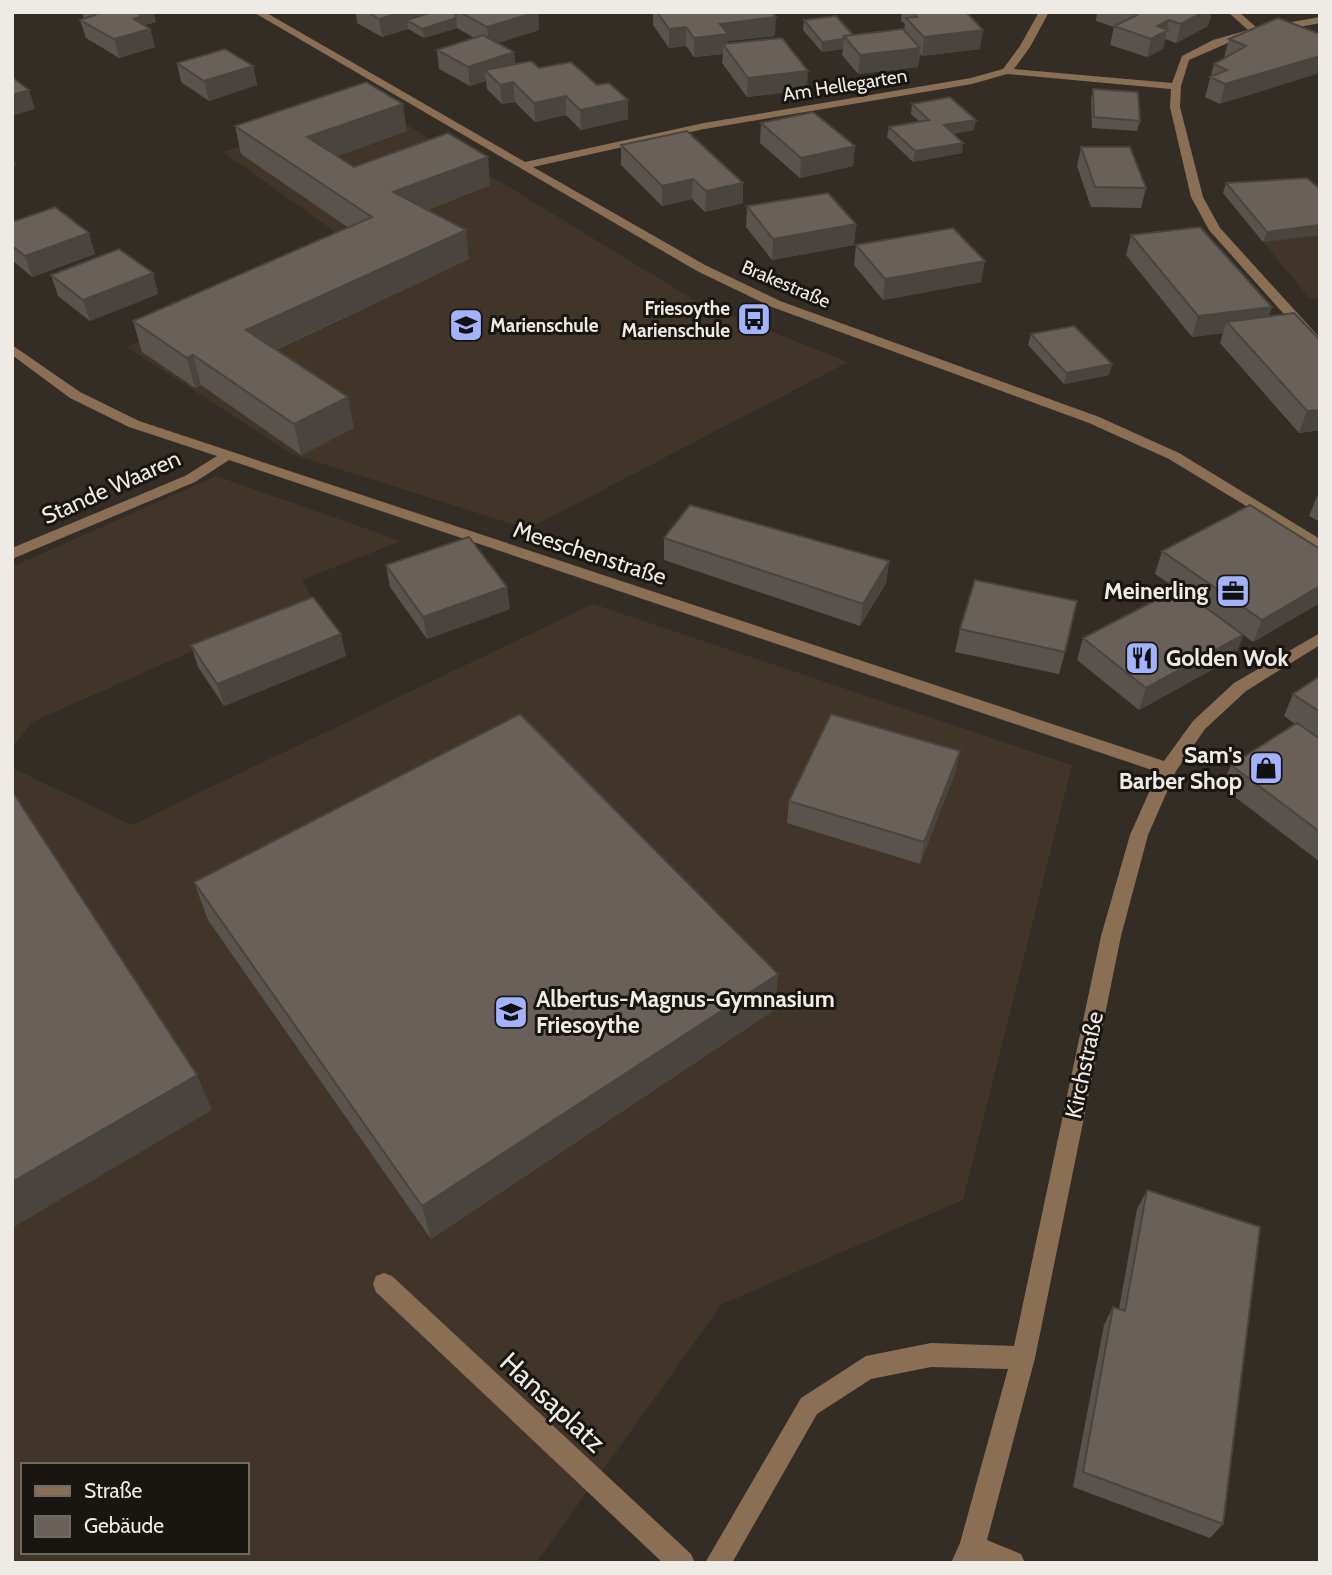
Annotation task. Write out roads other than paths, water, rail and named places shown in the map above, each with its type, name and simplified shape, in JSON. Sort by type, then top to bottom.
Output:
[{"type":"street","name":"Brakestraße","points":[[258,12],[701,268],[776,304],[1094,420],[1174,456],[1320,546]]},
{"type":"street","points":[[1007,71],[1026,47],[1044,12]]},
{"type":"street","points":[[1233,12],[1253,29]]},
{"type":"street","points":[[1320,20],[1253,29],[1207,45],[1185,58],[1176,86],[1175,107],[1197,197],[1215,230],[1314,334],[1320,346]]},
{"type":"street","points":[[1305,23],[1320,30]]},
{"type":"street","name":"Am Hellegarten","points":[[521,166],[704,126],[972,81],[1007,71],[1176,86]]},
{"type":"street","name":"Meeschenstraße","points":[[12,349],[75,394],[134,424],[225,457],[1168,769]]},
{"type":"street","name":"Stande Waaren","points":[[12,554],[190,479],[225,457]]},
{"type":"street","name":"Kirchstraße","points":[[968,1555],[1023,1358],[1111,936],[1139,835],[1168,769],[1199,725],[1240,687],[1320,638]]},
{"type":"street","name":"Hansaplatz","points":[[384,1284],[682,1563]]},
{"type":"street","points":[[718,1563],[809,1406],[843,1383],[866,1368],[931,1355],[1023,1358]]},
{"type":"street","points":[[968,1555],[1012,1563]]},
{"type":"place","name":"Friesoythe Marienschule","points":[[754,319]]},
{"type":"place","name":"Marienschule","points":[[466,325]]},
{"type":"place","name":"Meinerling","points":[[1233,591]]},
{"type":"place","name":"Golden Wok","points":[[1142,658]]},
{"type":"place","name":"Sam's Barber Shop","points":[[1266,768]]},
{"type":"place","name":"Albertus-Magnus-Gymnasium Friesoythe","points":[[511,1012]]}]
